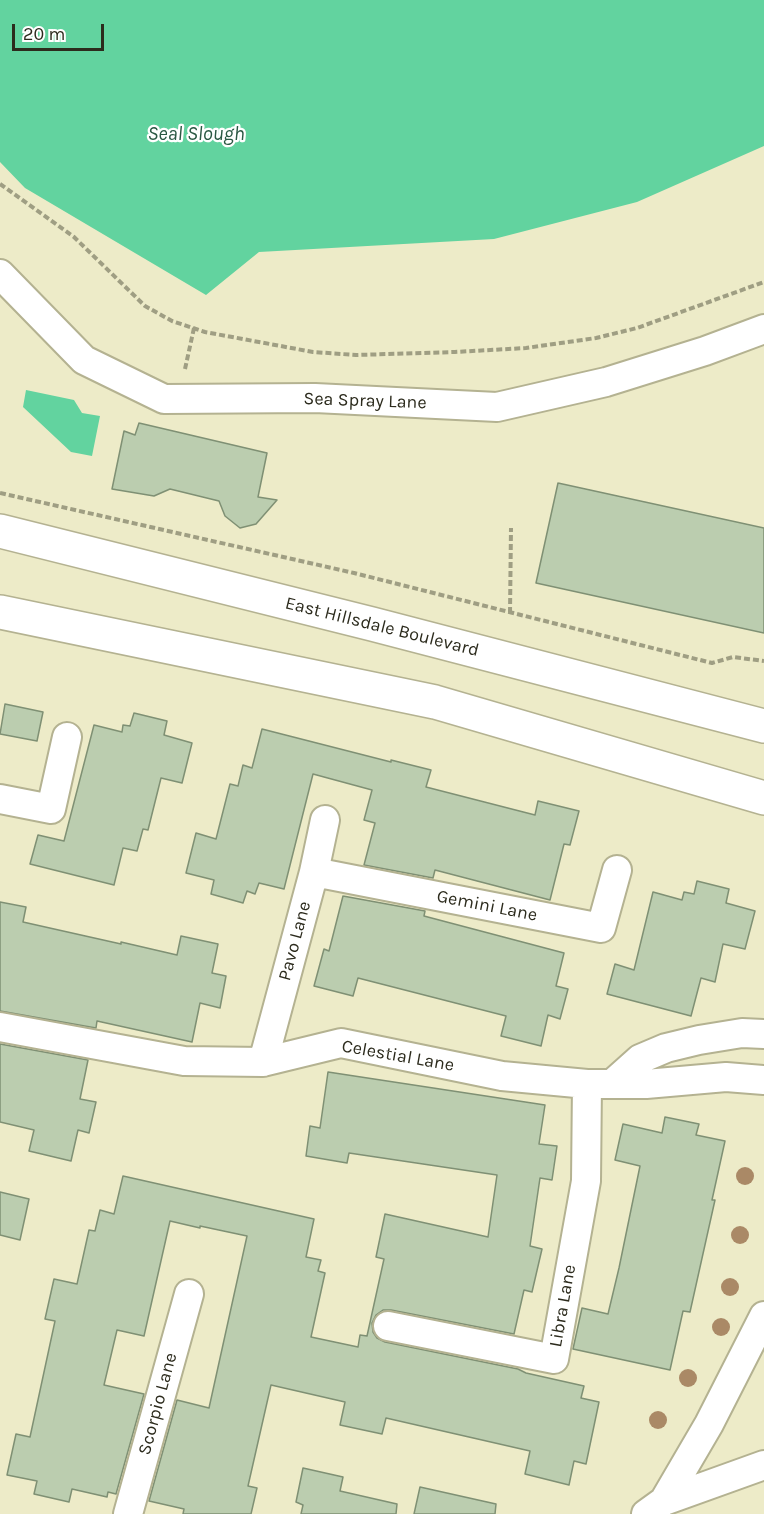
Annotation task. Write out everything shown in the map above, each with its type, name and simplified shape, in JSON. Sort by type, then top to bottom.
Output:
[{"type":"main road","name":"East Hillsdale Boulevard","points":[[0,531],[372,624],[764,726]]},
{"type":"main road","points":[[0,612],[435,702],[764,798]]},
{"type":"street","name":"Sea Spray Lane","points":[[0,274],[84,360],[164,399],[315,398],[497,406],[606,382],[705,351],[764,329]]},
{"type":"street","points":[[0,799],[51,809],[67,737]]},
{"type":"street","name":"Pavo Lane","points":[[263,1062],[314,872],[325,820]]},
{"type":"street","name":"Gemini Lane","points":[[314,872],[601,928],[617,870]]},
{"type":"street","name":"Celestial Lane","points":[[0,1027],[184,1061],[263,1062],[341,1043],[502,1076],[599,1084],[646,1084],[726,1077],[764,1080]]},
{"type":"street","points":[[599,1084],[640,1059],[666,1048],[742,1033],[764,1034]]},
{"type":"street","name":"Libra Lane","points":[[388,1326],[554,1359],[586,1181],[599,1084]]},
{"type":"street","name":"Scorpio Lane","points":[[128,1514],[189,1294]]},
{"type":"street","points":[[655,1507],[709,1424],[764,1316]]},
{"type":"street","points":[[655,1507],[764,1465]]},
{"type":"path","points":[[0,184],[74,237],[145,306],[172,321],[194,328],[276,347],[356,355],[526,348],[596,338],[637,328],[764,282]]},
{"type":"path","points":[[187,357],[194,328]]},
{"type":"path","points":[[0,493],[354,573],[712,663],[733,657],[764,661]]},
{"type":"path","points":[[510,613],[511,528]]},
{"type":"water","name":"Seal Slough","points":[[0,0],[764,0],[764,146],[637,202],[494,239],[259,252],[206,295],[25,188],[0,162]]},
{"type":"water","points":[[26,390],[74,400],[82,413],[100,416],[92,456],[71,452],[23,407]]},
{"type":"building","points":[[139,423],[267,453],[258,497],[277,500],[256,524],[240,528],[225,516],[219,501],[170,489],[154,496],[112,489],[124,431],[135,435]]},
{"type":"building","points":[[558,483],[764,528],[764,633],[536,583]]},
{"type":"building","points":[[5,704],[43,712],[37,741],[0,734]]},
{"type":"building","points":[[134,713],[167,721],[164,735],[192,743],[182,783],[161,778],[148,830],[143,829],[137,851],[123,848],[114,885],[30,864],[38,835],[64,841],[94,725],[122,732],[123,725],[130,726]]},
{"type":"building","points":[[262,729],[431,770],[426,787],[535,815],[538,801],[579,811],[570,845],[564,844],[550,900],[435,870],[433,878],[364,865],[375,823],[364,820],[372,790],[313,774],[284,889],[259,883],[255,894],[247,891],[243,903],[211,894],[214,880],[186,873],[196,833],[216,839],[230,784],[238,786],[243,765],[252,768]]},
{"type":"building","points":[[697,881],[729,889],[726,903],[755,911],[745,949],[723,944],[715,982],[701,978],[691,1016],[607,994],[615,964],[634,970],[653,892],[682,900],[684,892],[694,894]]},
{"type":"building","points":[[343,896],[425,911],[424,916],[564,953],[556,986],[568,989],[560,1019],[548,1015],[541,1046],[501,1036],[506,1016],[358,978],[353,996],[314,986],[324,949],[329,951]]},
{"type":"building","points":[[0,902],[26,907],[23,922],[177,955],[181,936],[218,944],[212,973],[226,976],[220,1008],[200,1003],[192,1042],[97,1021],[96,1028],[0,1011]]},
{"type":"building","points":[[0,1044],[88,1060],[80,1099],[96,1102],[89,1133],[78,1130],[71,1161],[29,1151],[34,1130],[0,1122]]},
{"type":"building","points":[[328,1072],[545,1105],[539,1144],[557,1146],[552,1180],[540,1178],[530,1246],[542,1249],[532,1292],[524,1290],[514,1334],[391,1310],[383,1310],[376,1315],[372,1323],[373,1332],[377,1338],[385,1342],[518,1369],[526,1373],[584,1386],[581,1398],[599,1402],[586,1464],[574,1461],[569,1485],[525,1474],[530,1451],[386,1418],[382,1434],[340,1425],[345,1402],[271,1385],[248,1486],[257,1488],[251,1514],[183,1514],[184,1509],[149,1501],[177,1400],[209,1408],[247,1236],[170,1221],[144,1336],[117,1330],[104,1385],[144,1394],[116,1494],[108,1492],[107,1497],[72,1489],[69,1502],[34,1494],[37,1481],[7,1475],[16,1434],[30,1437],[55,1321],[45,1319],[54,1279],[77,1284],[89,1230],[95,1231],[100,1210],[114,1214],[123,1176],[314,1219],[306,1257],[321,1260],[318,1271],[325,1273],[311,1337],[358,1347],[360,1335],[367,1336],[384,1259],[376,1257],[385,1214],[488,1237],[497,1175],[349,1153],[347,1163],[306,1156],[310,1126],[320,1128]]},
{"type":"building","points":[[665,1117],[699,1124],[696,1135],[725,1141],[712,1200],[715,1200],[690,1312],[683,1311],[670,1370],[573,1349],[582,1308],[608,1314],[619,1268],[640,1166],[615,1160],[623,1124],[662,1133]]},
{"type":"building","points":[[0,1192],[29,1199],[20,1240],[0,1235]]},
{"type":"building","points":[[303,1468],[343,1477],[340,1491],[397,1504],[396,1514],[301,1514],[303,1505],[296,1502]]},
{"type":"building","points":[[420,1487],[496,1504],[495,1514],[414,1514]]}]
